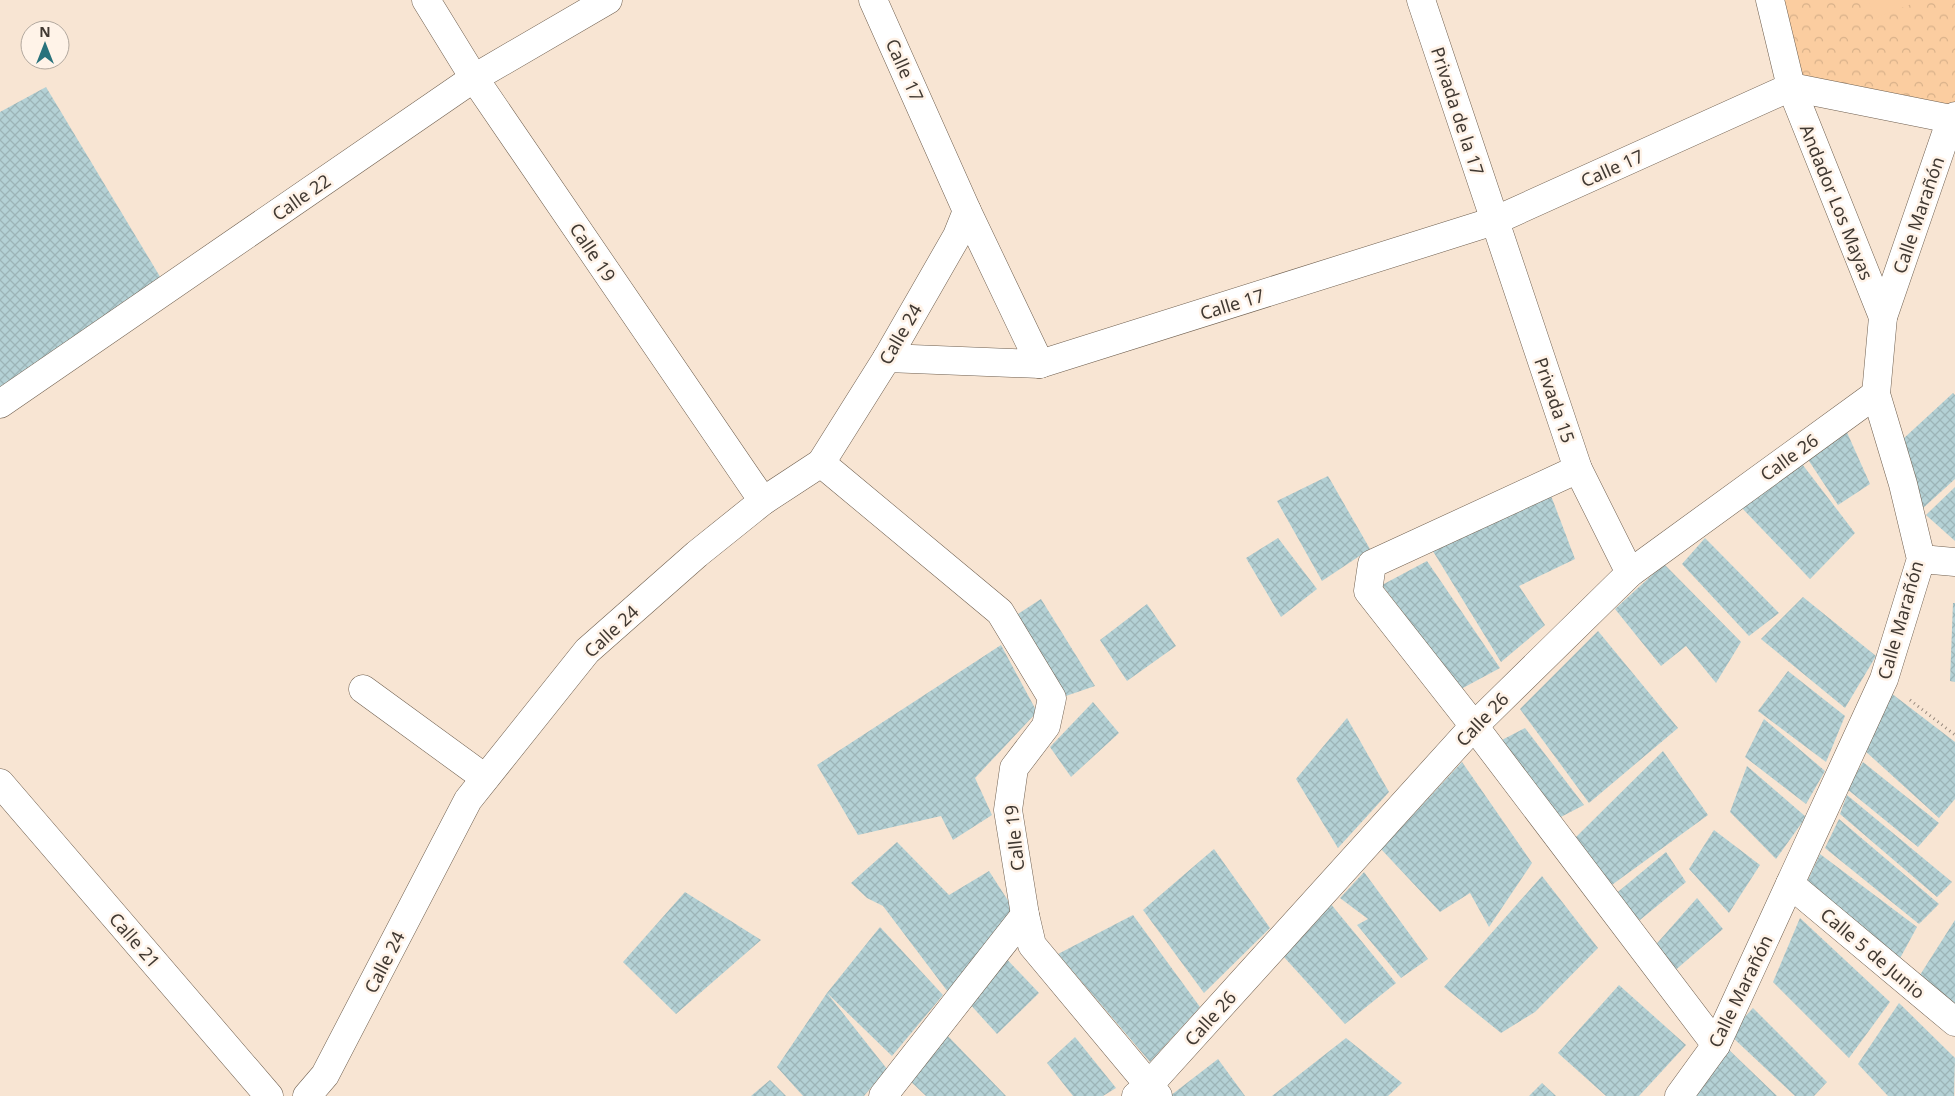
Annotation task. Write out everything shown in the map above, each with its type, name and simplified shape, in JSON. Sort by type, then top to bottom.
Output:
[{"type":"street","name":"Calle 19","points":[[426,0],[474,78],[763,501]]},
{"type":"street","name":"Calle 22","points":[[0,404],[474,78],[608,0]]},
{"type":"street","name":"Calle 17","points":[[874,0],[967,211],[1040,364],[1494,221],[1792,87]]},
{"type":"street","name":"Privada de la 17","points":[[1421,0],[1494,221]]},
{"type":"street","name":"Andador Los Mayas","points":[[1770,0],[1792,87],[1883,317]]},
{"type":"street","points":[[1792,87],[1953,118]]},
{"type":"street","name":"Calle Marañón","points":[[1680,1096],[1716,1045],[1884,679],[1921,559],[1903,484],[1876,394],[1883,317],[1953,118]]},
{"type":"street","name":"Calle 24","points":[[307,1096],[325,1075],[468,800],[587,651],[697,554],[763,501],[821,463],[887,358],[957,236],[967,211]]},
{"type":"street","name":"Privada 15","points":[[1494,221],[1578,470],[1630,573]]},
{"type":"street","points":[[887,358],[1040,364]]},
{"type":"street","name":"Calle 26","points":[[1148,1092],[1474,726],[1630,573],[1876,394]]},
{"type":"street","name":"Calle 19","points":[[821,463],[1000,612],[1052,698],[1046,726],[1014,768],[1008,810],[1025,915],[1032,945],[1148,1092]]},
{"type":"street","points":[[1578,470],[1372,564],[1368,591],[1474,726],[1716,1045]]},
{"type":"street","points":[[1921,559],[1955,562]]},
{"type":"street","points":[[363,689],[485,778]]},
{"type":"street","name":"Calle 21","points":[[0,783],[269,1096]]},
{"type":"street","name":"Calle 5 de Junio","points":[[1790,884],[1955,1022]]},
{"type":"street","points":[[883,1096],[1025,915]]},
{"type":"path","points":[[1884,679],[1955,735]]},
{"type":"green space","points":[[1770,0],[1955,0],[1955,116],[1791,87]]},
{"type":"green space","points":[[1868,0],[1922,0],[1875,18]]},
{"type":"building","points":[[46,87],[162,280],[0,389],[0,112]]},
{"type":"building","points":[[1953,393],[1955,395],[1955,479],[1922,509],[1903,439]]},
{"type":"building","points":[[1845,428],[1870,484],[1838,505],[1805,455]]},
{"type":"building","points":[[1799,460],[1855,533],[1810,579],[1741,507]]},
{"type":"building","points":[[1328,476],[1370,549],[1322,581],[1277,501]]},
{"type":"building","points":[[1955,487],[1955,541],[1926,515]]},
{"type":"building","points":[[1550,493],[1575,559],[1519,586],[1545,625],[1501,662],[1431,548]]},
{"type":"building","points":[[1278,538],[1317,589],[1281,617],[1246,558]]},
{"type":"building","points":[[1705,538],[1779,613],[1749,636],[1682,564]]},
{"type":"building","points":[[1427,561],[1500,668],[1461,689],[1382,585]]},
{"type":"building","points":[[1664,564],[1741,642],[1716,683],[1686,646],[1661,666],[1615,609]]},
{"type":"building","points":[[1803,597],[1876,656],[1845,708],[1761,639]]},
{"type":"building","points":[[1041,599],[1095,686],[1060,698],[1015,616]]},
{"type":"building","points":[[1953,603],[1955,603],[1955,682],[1950,681]]},
{"type":"building","points":[[1147,604],[1176,646],[1127,681],[1100,640]]},
{"type":"building","points":[[1598,631],[1678,728],[1589,803],[1520,709]]},
{"type":"building","points":[[1001,645],[1037,712],[975,778],[992,815],[953,840],[941,816],[858,835],[817,765]]},
{"type":"building","points":[[1788,671],[1845,716],[1826,762],[1758,711]]},
{"type":"building","points":[[1887,690],[1955,742],[1955,799],[1939,818],[1864,750]]},
{"type":"building","points":[[1093,702],[1119,733],[1071,777],[1050,747]]},
{"type":"building","points":[[1347,718],[1389,792],[1338,848],[1296,779]]},
{"type":"building","points":[[1764,719],[1825,771],[1806,804],[1745,757]]},
{"type":"building","points":[[1525,728],[1584,805],[1555,820],[1500,741]]},
{"type":"building","points":[[1663,751],[1708,815],[1609,887],[1574,839]]},
{"type":"building","points":[[1462,762],[1532,863],[1489,927],[1470,893],[1440,912],[1381,849]]},
{"type":"building","points":[[1863,762],[1939,823],[1918,847],[1847,789]]},
{"type":"building","points":[[1747,766],[1806,817],[1776,859],[1730,812]]},
{"type":"building","points":[[1847,795],[1952,882],[1937,897],[1840,814]]},
{"type":"building","points":[[1839,819],[1939,904],[1919,924],[1825,848]]},
{"type":"building","points":[[1714,830],[1760,865],[1729,913],[1689,869]]},
{"type":"building","points":[[897,842],[949,895],[989,871],[1016,913],[948,992],[883,906],[867,898],[851,883]]},
{"type":"building","points":[[1214,849],[1270,928],[1204,993],[1143,910]]},
{"type":"building","points":[[1666,852],[1686,882],[1640,920],[1613,896]]},
{"type":"building","points":[[1820,854],[1917,927],[1898,962],[1807,882]]},
{"type":"building","points":[[1364,872],[1428,959],[1401,978],[1357,925],[1368,919],[1340,898]]},
{"type":"building","points":[[1542,876],[1598,948],[1535,1012],[1501,1033],[1444,987]]},
{"type":"building","points":[[685,892],[761,940],[676,1014],[623,962]]},
{"type":"building","points":[[1697,898],[1723,929],[1672,973],[1652,949]]},
{"type":"building","points":[[1330,903],[1396,983],[1345,1024],[1283,956]]},
{"type":"building","points":[[1133,915],[1200,1007],[1150,1062],[1058,954]]},
{"type":"building","points":[[1800,918],[1890,1002],[1849,1058],[1773,982]]},
{"type":"building","points":[[1955,920],[1955,1005],[1920,975]]},
{"type":"building","points":[[880,927],[943,995],[892,1056],[827,993]]},
{"type":"building","points":[[1001,953],[1039,993],[997,1034],[968,1002]]},
{"type":"building","points":[[1619,985],[1686,1045],[1639,1096],[1606,1096],[1558,1053]]},
{"type":"building","points":[[827,993],[887,1069],[864,1096],[803,1096],[777,1067]]},
{"type":"building","points":[[1899,1003],[1955,1058],[1954,1096],[1888,1096],[1858,1064]]},
{"type":"building","points":[[1753,1008],[1827,1082],[1814,1096],[1795,1096],[1729,1034]]},
{"type":"building","points":[[942,1030],[1006,1096],[926,1096],[908,1079]]},
{"type":"building","points":[[1075,1037],[1116,1088],[1103,1096],[1073,1096],[1047,1063]]},
{"type":"building","points":[[1346,1038],[1402,1083],[1388,1096],[1272,1096]]},
{"type":"building","points":[[1726,1047],[1777,1096],[1691,1096]]},
{"type":"building","points":[[1218,1059],[1245,1096],[1170,1096]]},
{"type":"building","points":[[770,1080],[786,1096],[751,1096]]},
{"type":"building","points":[[1542,1083],[1556,1096],[1529,1096]]}]
